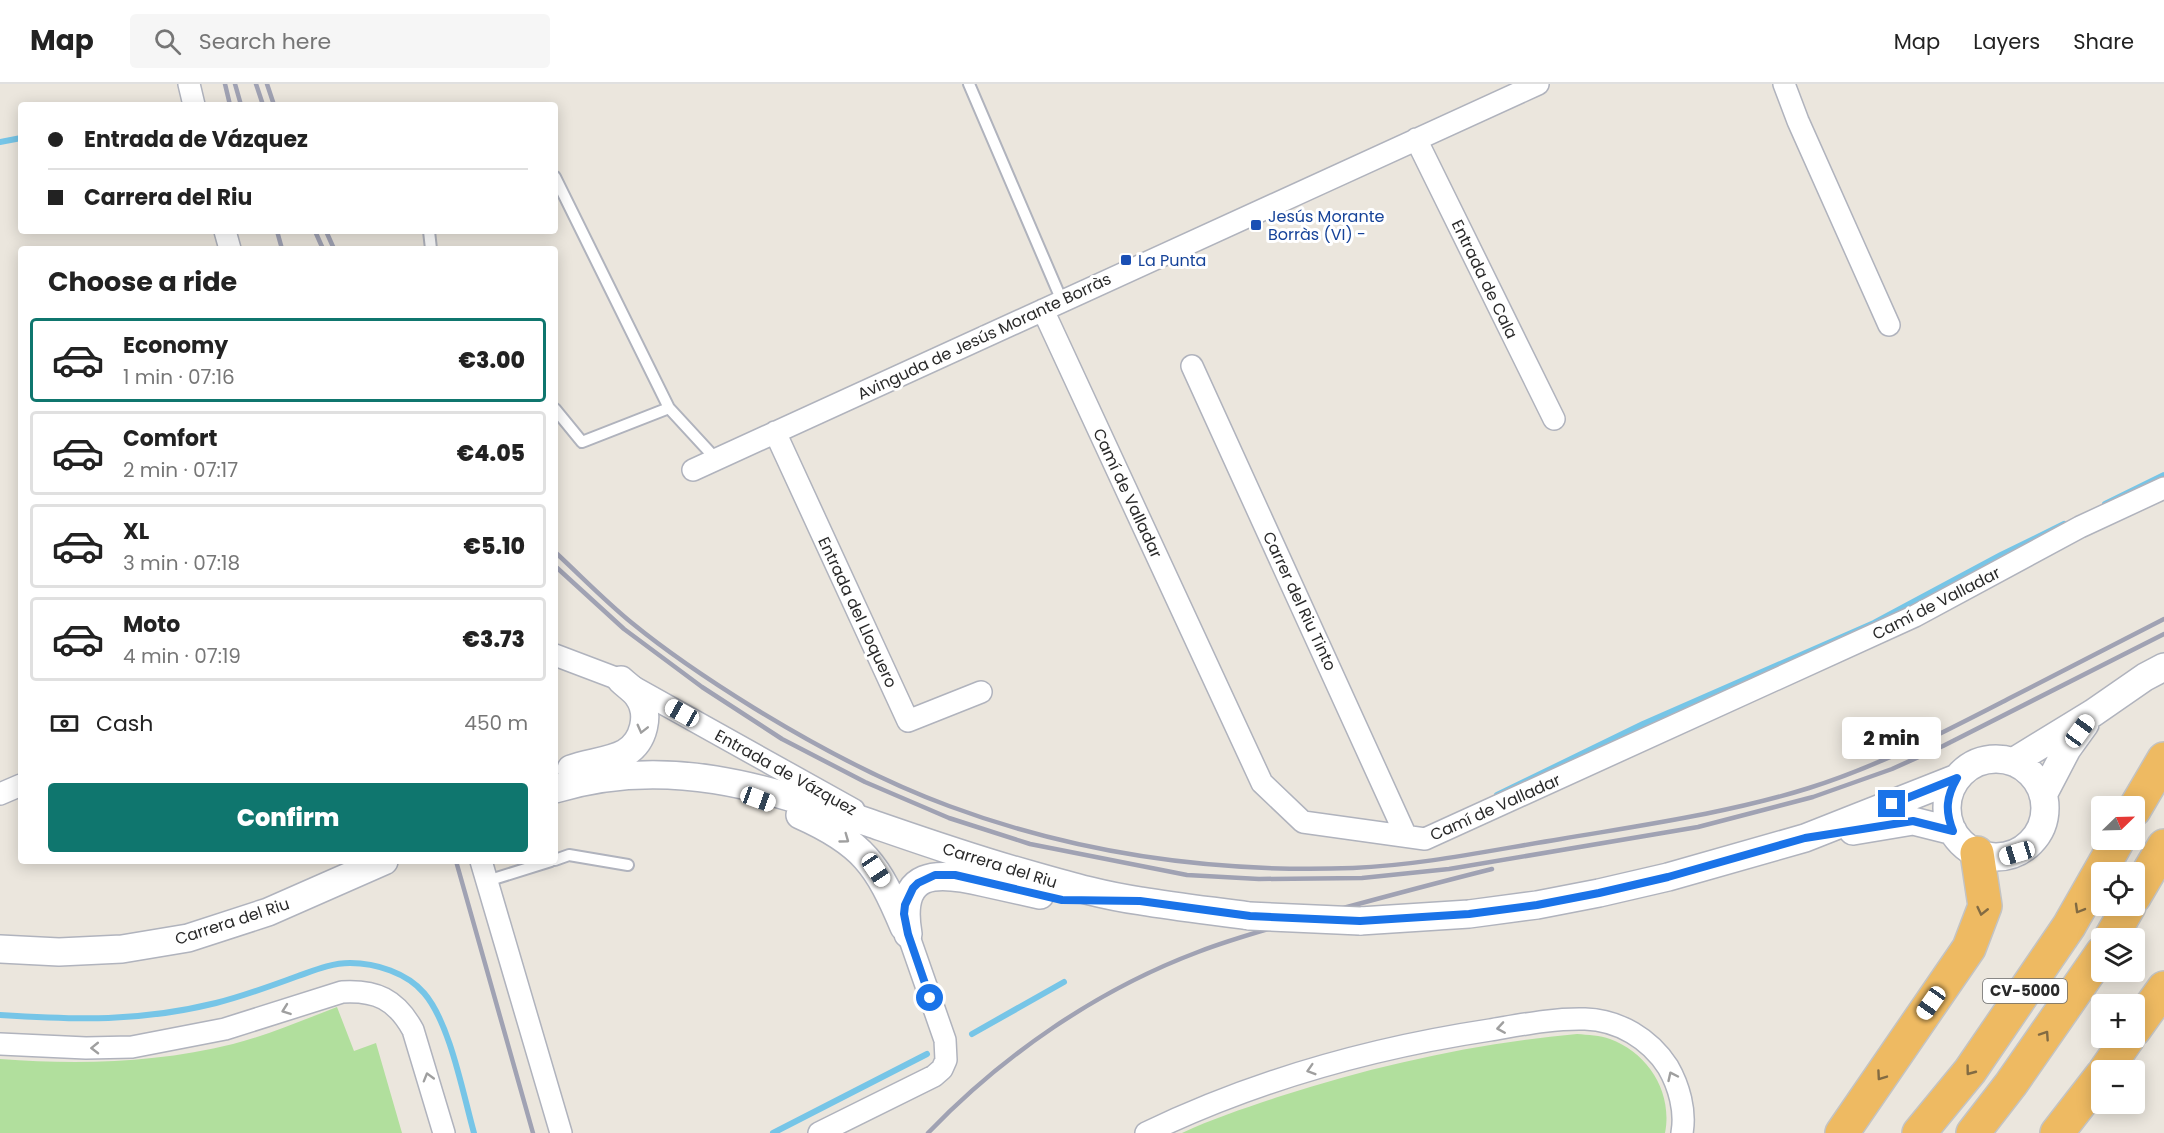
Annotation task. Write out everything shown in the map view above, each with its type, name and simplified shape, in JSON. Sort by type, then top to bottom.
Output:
[{"type":"highway","points":[[2142,796],[2164,759]]},
{"type":"highway","points":[[2145,878],[2164,846]]},
{"type":"highway","name":"CV-5000","points":[[1919,1133],[1970,1071],[2069,926],[2112,850]]},
{"type":"highway","points":[[1842,1133],[1969,948],[1985,906],[1977,853]]},
{"type":"highway","name":"CV-5000","points":[[1973,1133],[2011,1084],[2091,968]]},
{"type":"highway","points":[[2145,1014],[2164,988]]},
{"type":"highway","points":[[2057,1133],[2091,1090]]},
{"type":"street","points":[[189,84],[193,102]]},
{"type":"street","name":"Avinguda de Jesús Morante Borràs","points":[[693,470],[1538,84]]},
{"type":"street","points":[[1784,84],[1798,121],[1889,325]]},
{"type":"street","name":"Entrada de Cala","points":[[1416,139],[1554,419]]},
{"type":"street","name":"Camí de Valladar","points":[[1053,305],[1262,783],[1303,822],[1425,839],[1905,621],[2080,527],[2164,488]]},
{"type":"street","name":"Carrer del Riu Tinto","points":[[1192,366],[1406,836]]},
{"type":"street","name":"Entrada del Lloquero","points":[[775,432],[908,721],[981,692]]},
{"type":"street","name":"Entrada de Vázquez","points":[[558,656],[621,680],[813,786],[885,829]]},
{"type":"street","points":[[2013,762],[2164,667]]},
{"type":"street","points":[[558,778],[572,768],[624,754],[638,742],[643,729],[645,711],[638,696],[621,680]]},
{"type":"street","points":[[2043,795],[2067,748],[2093,713]]},
{"type":"street","points":[[2001,759],[2013,762],[2032,775],[2043,795],[2045,808],[2043,822],[2037,835],[2017,853],[2004,857],[1990,857],[1977,853],[1967,848],[1953,831],[1948,818],[1947,804],[1950,790],[1957,778],[1982,761],[2001,759]]},
{"type":"street","name":"Carrera del Riu","points":[[558,788],[618,776],[695,776],[793,797],[1034,876],[1140,901],[1250,916],[1360,921],[1469,914],[1557,901],[1668,877],[1805,838],[1957,778]]},
{"type":"street","points":[[695,776],[800,815],[842,836],[867,859],[885,883],[908,934],[945,1040],[946,1060],[942,1069],[934,1076],[819,1133]]},
{"type":"street","points":[[0,794],[18,786]]},
{"type":"street","name":"Carrera del Riu","points":[[1805,838],[1913,821],[1953,831]]},
{"type":"street","name":"Carrera del Riu","points":[[0,950],[59,952],[122,950],[188,938],[268,912],[377,864]]},
{"type":"street","points":[[484,871],[561,1133]]},
{"type":"street","points":[[908,934],[904,914],[908,896],[918,883],[935,875],[955,875],[1062,900],[1140,901]]},
{"type":"street","points":[[0,1044],[87,1048],[132,1047],[225,1029],[342,992],[357,991],[374,994],[386,999],[396,1007],[406,1017],[413,1030],[444,1133]]},
{"type":"street","points":[[1146,1133],[1209,1105],[1255,1088],[1369,1054],[1468,1033],[1586,1018],[1607,1022],[1628,1030],[1645,1040],[1661,1056],[1680,1096],[1682,1133]]},
{"type":"lane","points":[[969,84],[1053,305]]},
{"type":"lane","points":[[558,183],[669,408],[716,459]]},
{"type":"lane","points":[[558,413],[582,442],[669,408]]},
{"type":"lane","points":[[558,859],[569,855],[628,865]]},
{"type":"lane","points":[[484,871],[531,864]]},
{"type":"green space","points":[[337,1007],[354,1051],[376,1043],[402,1133],[0,1133],[0,1059],[88,1062],[175,1055],[233,1044]]},
{"type":"green space","points":[[1577,1034],[1598,1036],[1624,1045],[1646,1064],[1655,1076],[1665,1103],[1665,1133],[1182,1133],[1281,1096],[1354,1074],[1464,1049]]},
{"type":"waterway","points":[[0,142],[18,139]]},
{"type":"waterway","points":[[2105,504],[2164,475]]},
{"type":"waterway","points":[[1497,795],[1643,724],[1874,623],[2064,524]]},
{"type":"waterway","points":[[0,1015],[108,1018],[161,1014],[226,1000],[311,971],[343,963],[360,963],[380,967],[409,980],[424,993],[433,1006],[455,1060],[474,1133]]},
{"type":"waterway","points":[[972,1034],[1064,982]]},
{"type":"waterway","points":[[773,1133],[927,1054]]},
{"type":"railway","points":[[225,84],[229,102]]},
{"type":"railway","points":[[235,84],[240,102]]},
{"type":"railway","points":[[256,84],[262,102]]},
{"type":"railway","points":[[267,84],[273,102]]},
{"type":"railway","points":[[278,234],[281,246]]},
{"type":"railway","points":[[316,234],[322,246]]},
{"type":"railway","points":[[327,234],[333,246]]},
{"type":"railway","points":[[558,555],[622,615],[692,668],[801,736],[899,785],[949,806],[1047,837],[1148,857],[1250,867],[1353,868],[1431,860],[1686,818],[1779,797],[1835,779],[1911,748],[2164,619]]},
{"type":"railway","points":[[558,569],[624,629],[702,687],[782,739],[865,782],[949,818],[1030,844],[1187,875],[1259,879],[1362,878],[1449,869],[1698,827],[1813,797],[1892,769],[1943,746],[2164,634]]},
{"type":"railway","points":[[457,864],[533,1133]]},
{"type":"railway","points":[[928,1133],[957,1104],[1020,1051],[1088,1005],[1160,967],[1261,931],[1492,869]]},
{"type":"place","name":"Jesús Morante Borràs (VI) -","points":[[1256,225]]},
{"type":"place","name":"La Punta","points":[[1126,260]]},
{"type":"route","points":[[930,998],[908,934],[904,914],[908,896],[913,888],[926,878],[935,875],[955,875],[1062,900],[1140,901],[1250,916],[1360,921],[1469,914],[1537,905],[1599,893],[1668,877],[1805,838],[1913,821],[1953,831],[1948,818],[1947,804],[1950,790],[1957,778],[1892,804]]}]
